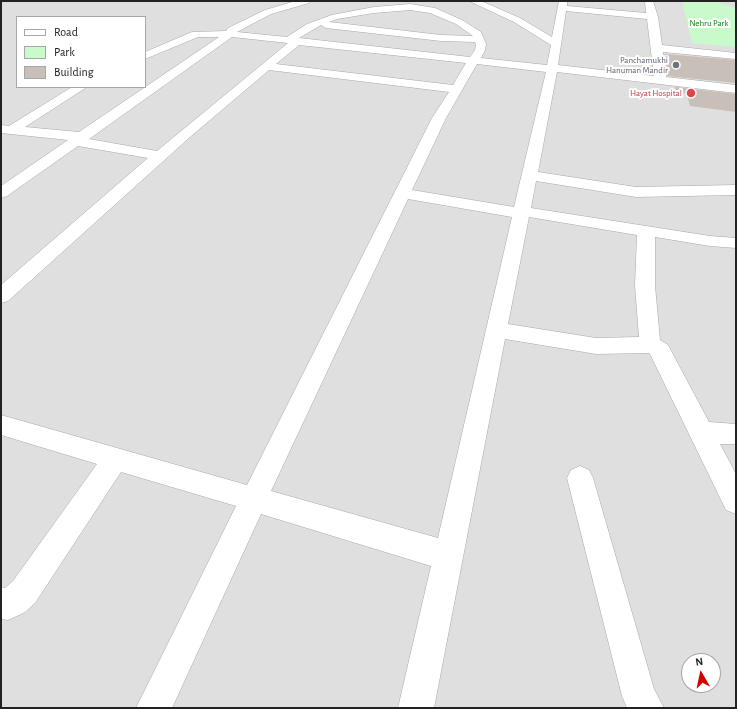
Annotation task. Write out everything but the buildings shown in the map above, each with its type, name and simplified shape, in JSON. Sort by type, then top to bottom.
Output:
[{"type":"street","points":[[1,193],[230,34],[230,31],[234,28],[273,11],[306,1]]},
{"type":"street","points":[[1,296],[160,156],[267,66],[296,37],[315,24],[326,20],[374,10],[414,7],[437,1]]},
{"type":"street","points":[[649,1],[657,48],[660,80]]},
{"type":"street","points":[[481,2],[517,20],[556,44]]},
{"type":"street","points":[[416,708],[552,68],[562,5],[652,17]]},
{"type":"street","points":[[414,7],[432,10],[466,26],[478,46]]},
{"type":"street","points":[[253,8],[273,11]]},
{"type":"street","points":[[229,20],[240,18]]},
{"type":"street","points":[[326,20],[478,46]]},
{"type":"street","points":[[146,56],[196,34],[204,28],[218,23]]},
{"type":"street","points":[[315,24],[441,38],[478,46],[552,68],[736,89]]},
{"type":"street","points":[[436,24],[466,26]]},
{"type":"street","points":[[196,34],[230,34],[478,46]]},
{"type":"street","points":[[154,708],[439,118],[478,46]]},
{"type":"street","points":[[657,48],[736,56]]},
{"type":"street","points":[[267,66],[456,89]]},
{"type":"street","points":[[5,130],[79,88]]},
{"type":"street","points":[[5,130],[80,139],[160,156]]},
{"type":"street","points":[[529,175],[636,192],[736,190]]},
{"type":"street","points":[[403,193],[736,244]]},
{"type":"street","points":[[646,231],[645,286],[650,345]]},
{"type":"street","points":[[496,330],[596,346],[650,345],[656,347],[660,351],[736,501]]},
{"type":"street","points":[[1,425],[448,556]]},
{"type":"street","points":[[702,432],[736,434]]},
{"type":"street","points":[[1,603],[8,604],[24,592],[115,459]]},
{"type":"street","points":[[580,478],[640,696],[646,708]]},
{"type":"shaded area","points":[[1,1],[736,1],[736,708],[1,708]]},
{"type":"green space","name":"Nehru Park","points":[[682,1],[712,1],[736,8],[736,47],[692,43]]},
{"type":"place","name":"Panchamukhi Hanuman Mandir","points":[[676,65]]},
{"type":"place","name":"Hayat Hospital","points":[[691,93]]}]
